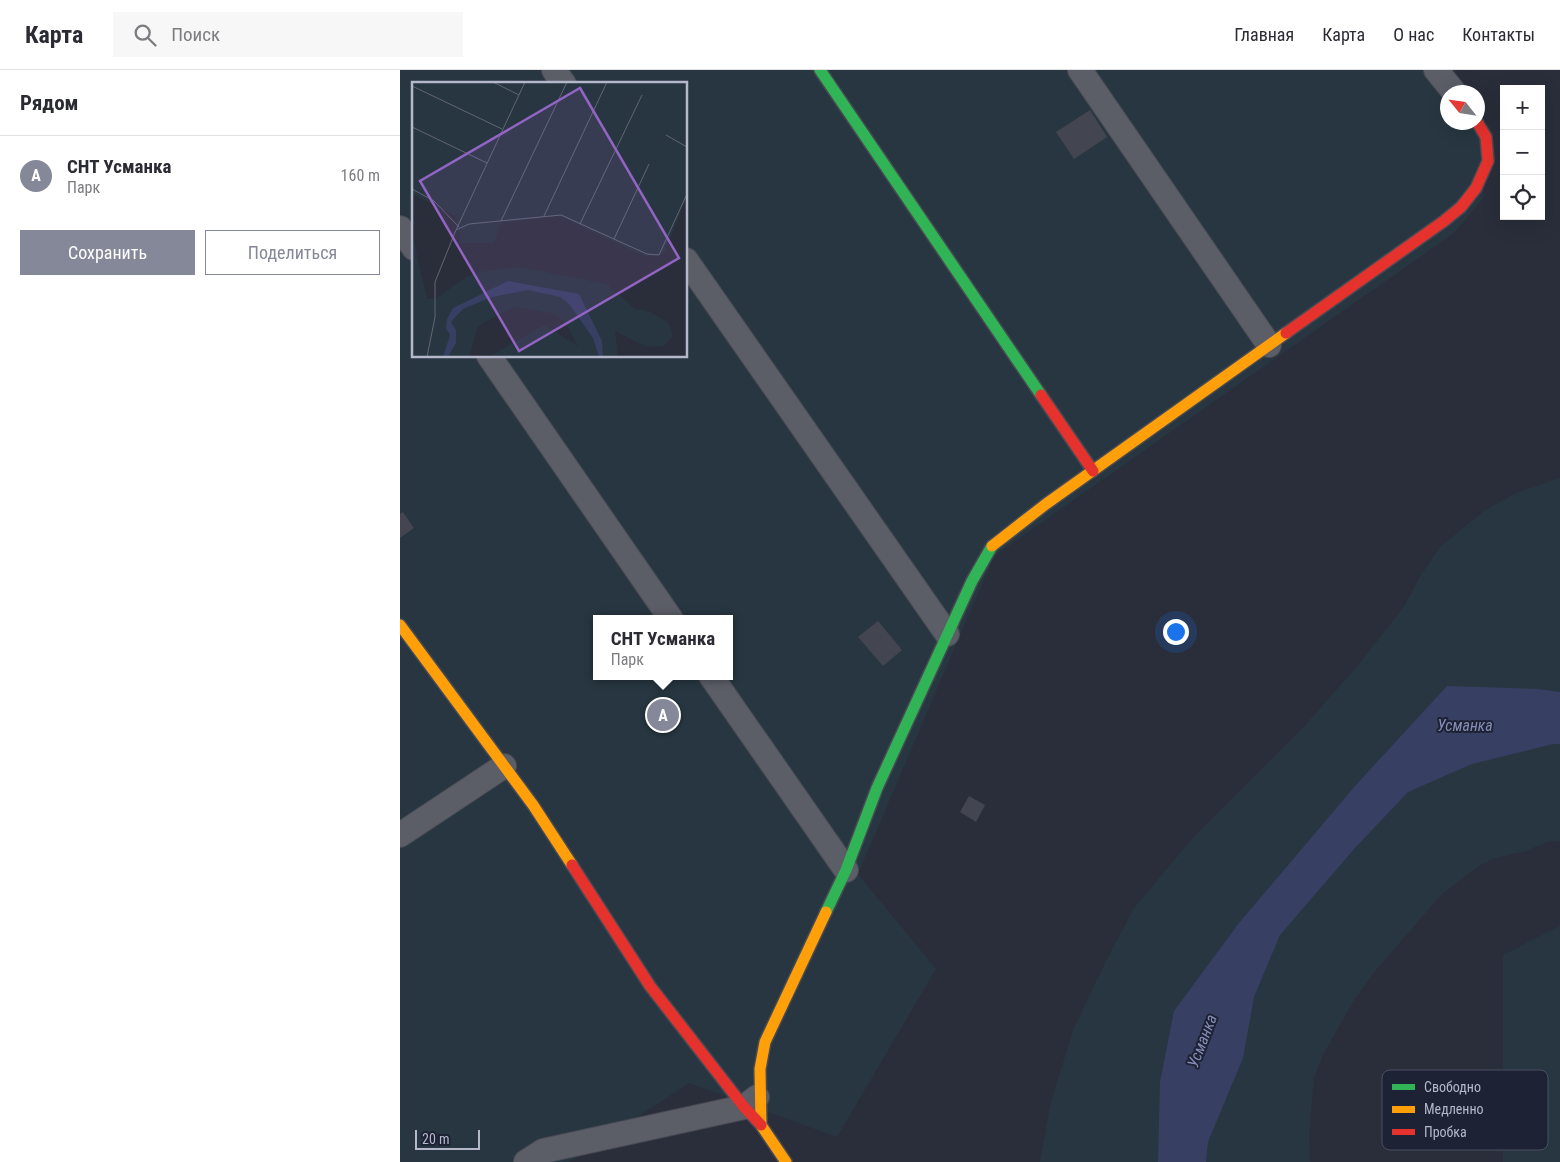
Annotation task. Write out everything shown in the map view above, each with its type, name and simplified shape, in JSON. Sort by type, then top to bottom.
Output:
[{"type":"street","points":[[554,70],[563,82]]},
{"type":"street","points":[[820,70],[1093,471]]},
{"type":"street","points":[[1080,70],[1269,346]]},
{"type":"street","points":[[1436,70],[1448,85]]},
{"type":"street","points":[[761,1125],[753,1100],[765,1042],[846,870],[877,788],[947,634],[972,581],[993,545],[1093,471],[1461,208],[1476,188],[1488,162],[1486,137],[1482,130]]},
{"type":"street","points":[[400,228],[412,245]]},
{"type":"street","points":[[688,263],[947,634]]},
{"type":"street","points":[[490,358],[668,615]]},
{"type":"street","points":[[400,625],[533,805],[650,986],[753,1100],[761,1125],[786,1162]]},
{"type":"street","points":[[714,680],[846,870]]},
{"type":"street","points":[[400,835],[504,766]]},
{"type":"street","points":[[526,1162],[543,1151],[753,1100]]},
{"type":"shaded area","points":[[400,70],[1442,70],[1446,85],[1440,85],[1440,130],[1479,130],[1484,197],[1454,233],[994,556],[858,874],[936,969],[837,1137],[689,1083],[569,1162],[400,1162]]},
{"type":"shaded area","points":[[1560,478],[1560,841],[1549,841],[1526,851],[1495,858],[1477,867],[1441,895],[1376,970],[1354,1000],[1323,1055],[1314,1077],[1309,1136],[1310,1162],[1040,1162],[1051,1102],[1073,1030],[1134,908],[1191,840],[1300,731],[1359,664],[1403,608],[1421,575],[1440,547],[1484,511],[1516,493]]},
{"type":"shaded area","points":[[1560,926],[1560,1162],[1503,1162],[1503,1150],[1548,1150],[1548,1070],[1503,1070],[1503,955]]},
{"type":"water","name":"Усманка","points":[[1447,686],[1538,689],[1560,692],[1560,744],[1553,744],[1472,764],[1408,792],[1355,848],[1280,935],[1254,997],[1243,1058],[1208,1142],[1206,1162],[1158,1162],[1160,1082],[1174,1011],[1239,923],[1355,786]]},
{"type":"building","points":[[1090,110],[1107,137],[1074,159],[1056,132]]},
{"type":"building","points":[[403,512],[414,528],[400,538],[400,514]]},
{"type":"building","points":[[878,621],[902,650],[883,666],[858,637]]},
{"type":"building","points":[[969,796],[985,805],[976,822],[960,812]]},
{"type":"traffic: fast","points":[[820,70],[1041,395]]},
{"type":"traffic: fast","points":[[826,912],[846,870],[877,788],[972,581],[992,546]]},
{"type":"traffic: slow","points":[[992,546],[1046,504],[1286,333]]},
{"type":"traffic: slow","points":[[400,625],[533,805],[572,865]]},
{"type":"traffic: slow","points":[[786,1162],[761,1125],[760,1069],[765,1042],[826,912]]},
{"type":"traffic: jam","points":[[1286,333],[1461,207],[1476,188],[1488,161],[1486,137],[1482,130]]},
{"type":"traffic: jam","points":[[1041,395],[1093,471]]},
{"type":"traffic: jam","points":[[572,865],[650,986],[744,1107],[761,1125]]},
{"type":"place","name":"СНТ Усманка","points":[[663,715]]}]
